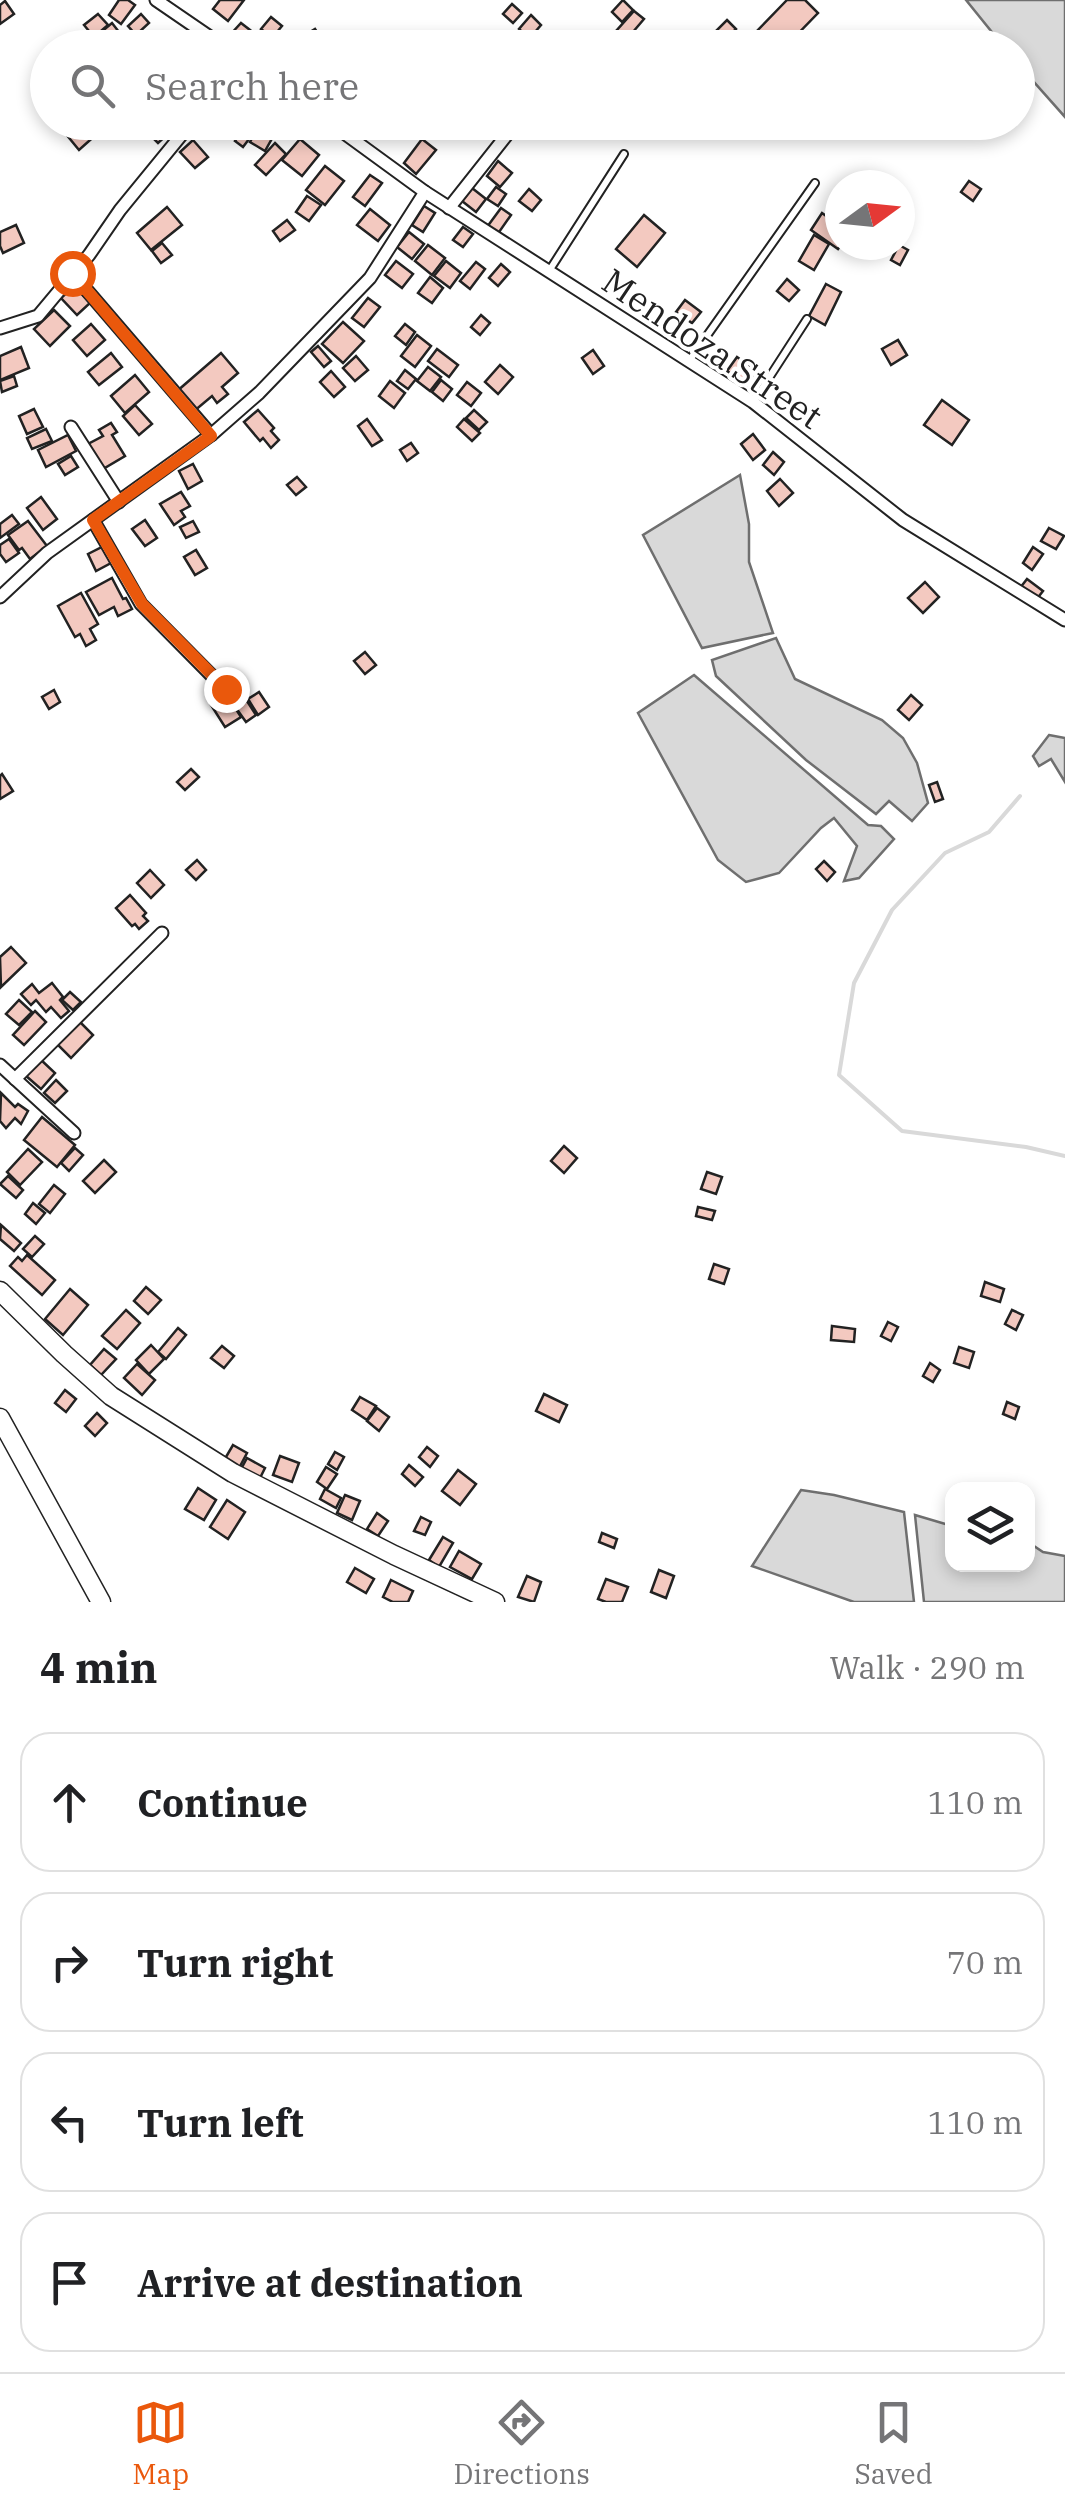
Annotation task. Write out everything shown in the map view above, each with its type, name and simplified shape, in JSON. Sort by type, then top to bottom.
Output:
[{"type":"street","points":[[156,0],[176,6],[205,30]]},
{"type":"street","points":[[0,328],[38,316],[177,140]]},
{"type":"street","name":"Mendoza Street","points":[[354,140],[449,208],[753,402],[903,520],[1065,620]]},
{"type":"street","points":[[449,208],[502,140]]},
{"type":"street","points":[[0,598],[47,553],[211,436],[259,393],[370,278],[425,192]]},
{"type":"street","points":[[72,273],[211,436]]},
{"type":"street","points":[[71,427],[119,502]]},
{"type":"street","points":[[93,520],[142,604],[226,689]]},
{"type":"street","points":[[15,1079],[162,932]]},
{"type":"street","points":[[0,1065],[74,1133]]},
{"type":"street","points":[[0,1291],[111,1396],[233,1473],[495,1602]]},
{"type":"street","points":[[0,1418],[101,1602]]},
{"type":"lane","points":[[548,272],[624,154]]},
{"type":"lane","points":[[688,362],[815,183]]},
{"type":"lane","points":[[753,402],[806,320]]},
{"type":"shaded area","points":[[966,0],[1065,0],[1065,117],[1035,83],[1035,30],[990,30]]},
{"type":"shaded area","points":[[740,475],[749,524],[749,562],[773,633],[702,648],[643,535]]},
{"type":"shaded area","points":[[776,638],[795,679],[882,720],[903,738],[917,763],[928,803],[912,821],[889,801],[876,814],[806,760],[716,676],[712,660]]},
{"type":"shaded area","points":[[694,675],[868,825],[881,826],[894,839],[859,878],[844,881],[857,846],[834,818],[779,873],[746,882],[718,860],[638,713]]},
{"type":"shaded area","points":[[1049,735],[1065,738],[1065,782],[1051,759],[1039,766],[1033,756]]},
{"type":"shaded area","points":[[801,1490],[904,1512],[914,1602],[854,1602],[752,1566]]},
{"type":"shaded area","points":[[915,1515],[945,1524],[945,1572],[1035,1572],[1035,1547],[1065,1556],[1065,1602],[924,1602]]},
{"type":"building","points":[[119,0],[135,5],[121,24],[109,15]]},
{"type":"building","points":[[220,0],[244,0],[228,21],[213,9]]},
{"type":"building","points":[[623,0],[633,10],[622,22],[612,12]]},
{"type":"building","points":[[787,0],[805,0],[818,13],[801,30],[758,30]]},
{"type":"building","points":[[5,1],[14,14],[0,24],[0,5]]},
{"type":"building","points":[[512,4],[522,13],[513,23],[503,14]]},
{"type":"building","points":[[634,11],[644,19],[635,30],[617,30]]},
{"type":"building","points":[[98,14],[108,25],[102,30],[88,30],[84,25]]},
{"type":"building","points":[[141,14],[149,23],[141,30],[128,26]]},
{"type":"building","points":[[531,15],[541,25],[537,30],[519,29]]},
{"type":"building","points":[[271,17],[282,26],[279,30],[261,29]]},
{"type":"building","points":[[727,20],[736,29],[735,30],[717,30]]},
{"type":"building","points":[[71,140],[90,140],[79,150]]},
{"type":"building","points":[[193,140],[208,157],[195,168],[180,152]]},
{"type":"building","points":[[251,140],[271,140],[265,151]]},
{"type":"building","points":[[299,140],[319,155],[302,176],[282,160]]},
{"type":"building","points":[[421,140],[436,150],[416,174],[404,163]]},
{"type":"building","points":[[275,143],[286,154],[266,175],[255,165]]},
{"type":"building","points":[[498,161],[512,173],[500,187],[487,176]]},
{"type":"building","points":[[325,166],[344,181],[325,205],[306,190]]},
{"type":"building","points":[[370,175],[382,183],[365,206],[353,197]]},
{"type":"building","points":[[969,181],[981,189],[973,201],[961,192]]},
{"type":"building","points":[[496,187],[506,194],[498,206],[487,199]]},
{"type":"building","points":[[472,188],[486,199],[476,212],[462,201]]},
{"type":"building","points":[[529,189],[541,200],[532,211],[519,201]]},
{"type":"building","points":[[307,196],[321,205],[309,221],[296,212]]},
{"type":"building","points":[[424,206],[435,213],[423,232],[412,225]]},
{"type":"building","points":[[167,207],[182,225],[151,250],[137,233]]},
{"type":"building","points":[[501,208],[511,215],[497,235],[487,227]]},
{"type":"building","points":[[370,209],[390,225],[378,241],[357,225]]},
{"type":"building","points":[[822,213],[825,215],[825,240],[811,230]]},
{"type":"building","points":[[644,215],[665,233],[637,267],[616,249]]},
{"type":"building","points":[[287,220],[295,230],[280,241],[273,231]]},
{"type":"building","points":[[16,225],[24,243],[3,253],[0,232]]},
{"type":"building","points":[[463,227],[473,234],[463,247],[453,240]]},
{"type":"building","points":[[409,232],[424,244],[412,259],[397,247]]},
{"type":"building","points":[[814,235],[825,242],[825,251],[814,270],[799,261]]},
{"type":"building","points":[[162,243],[172,255],[161,263],[152,251]]},
{"type":"building","points":[[428,245],[445,258],[432,275],[415,261]]},
{"type":"building","points":[[396,261],[413,274],[402,288],[385,275]]},
{"type":"building","points":[[446,261],[461,273],[450,288],[434,276]]},
{"type":"building","points":[[476,262],[485,269],[470,289],[460,281]]},
{"type":"building","points":[[501,264],[510,272],[498,286],[489,278]]},
{"type":"building","points":[[430,277],[443,288],[432,303],[418,293]]},
{"type":"building","points":[[787,279],[799,290],[789,301],[777,291]]},
{"type":"building","points":[[826,284],[841,292],[825,325],[809,316]]},
{"type":"building","points":[[74,286],[90,303],[77,315],[61,298]]},
{"type":"building","points":[[368,298],[380,307],[364,327],[352,318]]},
{"type":"building","points":[[685,300],[701,312],[692,323],[676,312]]},
{"type":"building","points":[[54,310],[70,326],[50,346],[34,329]]},
{"type":"building","points":[[481,315],[490,323],[480,335],[471,327]]},
{"type":"building","points":[[343,322],[364,341],[343,363],[322,344]]},
{"type":"building","points":[[91,324],[105,340],[87,356],[73,340]]},
{"type":"building","points":[[405,324],[415,332],[406,345],[395,336]]},
{"type":"building","points":[[417,335],[431,346],[415,367],[401,356]]},
{"type":"building","points":[[898,340],[907,355],[891,365],[882,349]]},
{"type":"building","points":[[318,346],[331,361],[324,367],[311,352]]},
{"type":"building","points":[[21,347],[29,368],[0,380],[0,356]]},
{"type":"building","points":[[437,349],[458,365],[449,377],[428,361]]},
{"type":"building","points":[[593,350],[604,366],[593,374],[582,358]]},
{"type":"building","points":[[111,353],[122,367],[99,385],[88,372]]},
{"type":"building","points":[[221,353],[238,373],[222,387],[228,394],[217,403],[212,396],[193,412],[176,392]]},
{"type":"building","points":[[356,356],[368,370],[355,381],[343,368]]},
{"type":"building","points":[[737,357],[753,368],[750,373],[754,376],[748,385],[727,371]]},
{"type":"building","points":[[500,365],[513,377],[498,394],[485,382]]},
{"type":"building","points":[[428,367],[441,377],[430,391],[417,381]]},
{"type":"building","points":[[405,370],[416,379],[408,389],[397,381]]},
{"type":"building","points":[[331,371],[345,387],[334,397],[320,382]]},
{"type":"building","points":[[135,375],[149,392],[125,413],[111,396]]},
{"type":"building","points":[[14,376],[17,386],[2,392],[0,381]]},
{"type":"building","points":[[441,380],[452,389],[443,401],[432,392]]},
{"type":"building","points":[[390,381],[405,393],[394,408],[379,396]]},
{"type":"building","points":[[467,382],[481,393],[471,406],[457,395]]},
{"type":"building","points":[[942,400],[969,420],[952,445],[924,425]]},
{"type":"building","points":[[135,405],[152,424],[139,435],[123,416]]},
{"type":"building","points":[[34,409],[43,427],[27,434],[19,416]]},
{"type":"building","points":[[258,410],[279,440],[271,448],[244,422]]},
{"type":"building","points":[[474,410],[487,422],[479,430],[466,418]]},
{"type":"building","points":[[367,419],[382,440],[372,446],[358,426]]},
{"type":"building","points":[[464,419],[480,433],[472,441],[457,427]]},
{"type":"building","points":[[111,423],[117,432],[112,435],[125,456],[103,469],[88,444],[103,436],[99,430]]},
{"type":"building","points":[[46,429],[52,441],[32,449],[27,438]]},
{"type":"building","points":[[753,434],[765,450],[753,460],[741,444]]},
{"type":"building","points":[[68,435],[76,451],[46,467],[38,450]]},
{"type":"building","points":[[411,443],[418,453],[407,461],[400,450]]},
{"type":"building","points":[[773,452],[784,462],[774,475],[763,465]]},
{"type":"building","points":[[71,456],[78,467],[65,475],[58,464]]},
{"type":"building","points":[[193,464],[202,481],[188,489],[179,471]]},
{"type":"building","points":[[297,477],[306,487],[296,495],[287,485]]},
{"type":"building","points":[[780,479],[793,493],[779,506],[767,491]]},
{"type":"building","points":[[181,492],[190,506],[181,511],[185,517],[174,525],[160,504]]},
{"type":"building","points":[[41,497],[57,519],[43,530],[27,508]]},
{"type":"building","points":[[12,515],[19,524],[0,538],[0,524]]},
{"type":"building","points":[[145,520],[157,538],[145,546],[132,529]]},
{"type":"building","points":[[28,521],[47,546],[30,559],[8,535]]},
{"type":"building","points":[[193,521],[199,532],[186,538],[180,527]]},
{"type":"building","points":[[1049,528],[1064,536],[1056,549],[1041,541]]},
{"type":"building","points":[[9,539],[19,553],[6,562],[0,545]]},
{"type":"building","points":[[102,547],[111,563],[96,571],[88,554]]},
{"type":"building","points":[[1033,547],[1043,554],[1032,570],[1023,563]]},
{"type":"building","points":[[196,550],[207,568],[195,575],[184,557]]},
{"type":"building","points":[[112,578],[132,609],[118,616],[114,607],[99,615],[86,592]]},
{"type":"building","points":[[1027,579],[1043,591],[1036,600],[1020,588]]},
{"type":"building","points":[[925,582],[939,597],[923,613],[908,598]]},
{"type":"building","points":[[81,593],[98,624],[90,629],[96,640],[86,646],[80,634],[75,637],[58,606]]},
{"type":"building","points":[[365,652],[376,665],[365,674],[354,661]]},
{"type":"building","points":[[54,690],[60,702],[49,709],[42,697]]},
{"type":"building","points":[[259,692],[269,707],[258,715],[248,699]]},
{"type":"building","points":[[227,695],[241,717],[225,727],[211,705]]},
{"type":"building","points":[[911,695],[922,705],[909,720],[898,710]]},
{"type":"building","points":[[247,701],[256,715],[246,722],[236,708]]},
{"type":"building","points":[[191,769],[199,777],[185,790],[177,782]]},
{"type":"building","points":[[0,776],[13,791],[0,799]]},
{"type":"building","points":[[937,782],[943,799],[935,802],[929,785]]},
{"type":"building","points":[[197,860],[206,870],[196,880],[186,870]]},
{"type":"building","points":[[824,861],[835,872],[827,881],[816,869]]},
{"type":"building","points":[[150,870],[164,885],[151,898],[137,883]]},
{"type":"building","points":[[130,895],[146,913],[143,916],[148,921],[139,929],[116,908]]},
{"type":"building","points":[[11,947],[26,963],[1,987],[0,957]]},
{"type":"building","points":[[52,983],[69,1011],[61,1018],[51,1007],[46,1012],[36,1000],[31,1005],[21,994],[32,984],[39,993]]},
{"type":"building","points":[[70,992],[81,1002],[73,1010],[62,1000]]},
{"type":"building","points":[[19,1000],[32,1012],[19,1025],[6,1014]]},
{"type":"building","points":[[35,1011],[46,1022],[24,1045],[13,1035]]},
{"type":"building","points":[[78,1020],[93,1035],[71,1058],[56,1043]]},
{"type":"building","points":[[39,1058],[55,1073],[41,1089],[25,1075]]},
{"type":"building","points":[[56,1080],[67,1091],[55,1103],[44,1093]]},
{"type":"building","points":[[1,1093],[15,1107],[18,1104],[28,1111],[21,1124],[15,1118],[6,1128],[0,1121]]},
{"type":"building","points":[[42,1117],[75,1145],[57,1167],[24,1140]]},
{"type":"building","points":[[564,1146],[577,1158],[564,1173],[551,1161]]},
{"type":"building","points":[[75,1148],[83,1155],[69,1171],[61,1163]]},
{"type":"building","points":[[28,1149],[42,1162],[20,1185],[7,1172]]},
{"type":"building","points":[[104,1160],[116,1172],[95,1193],[83,1181]]},
{"type":"building","points":[[707,1172],[722,1177],[716,1194],[701,1189]]},
{"type":"building","points":[[8,1176],[23,1190],[16,1198],[0,1184]]},
{"type":"building","points":[[54,1185],[65,1194],[50,1213],[39,1204]]},
{"type":"building","points":[[33,1203],[45,1213],[36,1224],[25,1214]]},
{"type":"building","points":[[698,1207],[715,1211],[712,1220],[696,1216]]},
{"type":"building","points":[[1,1225],[21,1243],[14,1251],[0,1239]]},
{"type":"building","points":[[35,1236],[44,1244],[32,1257],[23,1249]]},
{"type":"building","points":[[27,1255],[55,1280],[42,1295],[10,1266],[18,1257],[22,1261]]},
{"type":"building","points":[[714,1264],[729,1269],[724,1284],[709,1279]]},
{"type":"building","points":[[985,1282],[1004,1289],[1000,1302],[981,1296]]},
{"type":"building","points":[[146,1287],[161,1300],[148,1314],[134,1301]]},
{"type":"building","points":[[70,1289],[88,1305],[63,1335],[45,1319]]},
{"type":"building","points":[[126,1310],[140,1323],[117,1349],[102,1336]]},
{"type":"building","points":[[1012,1310],[1023,1315],[1016,1330],[1005,1324]]},
{"type":"building","points":[[888,1322],[898,1327],[891,1341],[881,1336]]},
{"type":"building","points":[[832,1326],[855,1329],[854,1342],[831,1340]]},
{"type":"building","points":[[178,1328],[186,1335],[166,1359],[158,1352]]},
{"type":"building","points":[[151,1345],[164,1359],[149,1374],[136,1360]]},
{"type":"building","points":[[222,1346],[234,1356],[224,1368],[211,1358]]},
{"type":"building","points":[[959,1347],[974,1352],[969,1368],[954,1363]]},
{"type":"building","points":[[104,1349],[116,1359],[101,1375],[90,1365]]},
{"type":"building","points":[[930,1363],[940,1370],[933,1382],[923,1376]]},
{"type":"building","points":[[137,1364],[155,1380],[142,1395],[124,1378]]},
{"type":"building","points":[[65,1390],[76,1399],[66,1412],[55,1403]]},
{"type":"building","points":[[544,1394],[567,1405],[559,1422],[536,1411]]},
{"type":"building","points":[[360,1397],[376,1406],[367,1420],[352,1410]]},
{"type":"building","points":[[1007,1402],[1019,1407],[1015,1419],[1003,1414]]},
{"type":"building","points":[[377,1408],[389,1417],[379,1431],[367,1421]]},
{"type":"building","points":[[97,1413],[107,1423],[95,1436],[85,1426]]},
{"type":"building","points":[[233,1445],[247,1453],[238,1470],[223,1462]]},
{"type":"building","points":[[427,1447],[438,1456],[430,1467],[419,1457]]},
{"type":"building","points":[[335,1452],[344,1457],[337,1470],[328,1464]]},
{"type":"building","points":[[280,1456],[299,1463],[292,1482],[273,1475]]},
{"type":"building","points":[[247,1458],[265,1468],[258,1482],[240,1471]]},
{"type":"building","points":[[409,1465],[423,1477],[415,1486],[402,1474]]},
{"type":"building","points":[[326,1467],[337,1474],[327,1489],[317,1482]]},
{"type":"building","points":[[458,1470],[476,1484],[460,1505],[442,1491]]},
{"type":"building","points":[[198,1488],[216,1500],[204,1520],[185,1509]]},
{"type":"building","points":[[325,1489],[341,1498],[336,1508],[320,1499]]},
{"type":"building","points":[[345,1495],[360,1501],[352,1520],[337,1513]]},
{"type":"building","points":[[227,1500],[245,1512],[228,1539],[210,1527]]},
{"type":"building","points":[[377,1513],[388,1521],[378,1536],[367,1529]]},
{"type":"building","points":[[421,1517],[431,1522],[425,1535],[414,1531]]},
{"type":"building","points":[[602,1533],[617,1539],[614,1548],[599,1542]]},
{"type":"building","points":[[443,1537],[453,1543],[439,1567],[429,1560]]},
{"type":"building","points":[[459,1551],[481,1564],[472,1579],[450,1567]]},
{"type":"building","points":[[355,1568],[374,1579],[366,1593],[347,1582]]},
{"type":"building","points":[[659,1570],[674,1576],[666,1598],[651,1592]]},
{"type":"building","points":[[527,1576],[541,1582],[534,1602],[518,1597]]},
{"type":"building","points":[[606,1579],[628,1587],[622,1602],[598,1599]]},
{"type":"building","points":[[391,1580],[413,1591],[408,1602],[383,1597]]},
{"type":"waterway","points":[[1020,796],[989,832],[945,853],[892,910],[854,983],[839,1075],[902,1131],[1065,1156]]},
{"type":"route","points":[[72,273],[211,436],[93,520],[142,604],[226,689]]}]
